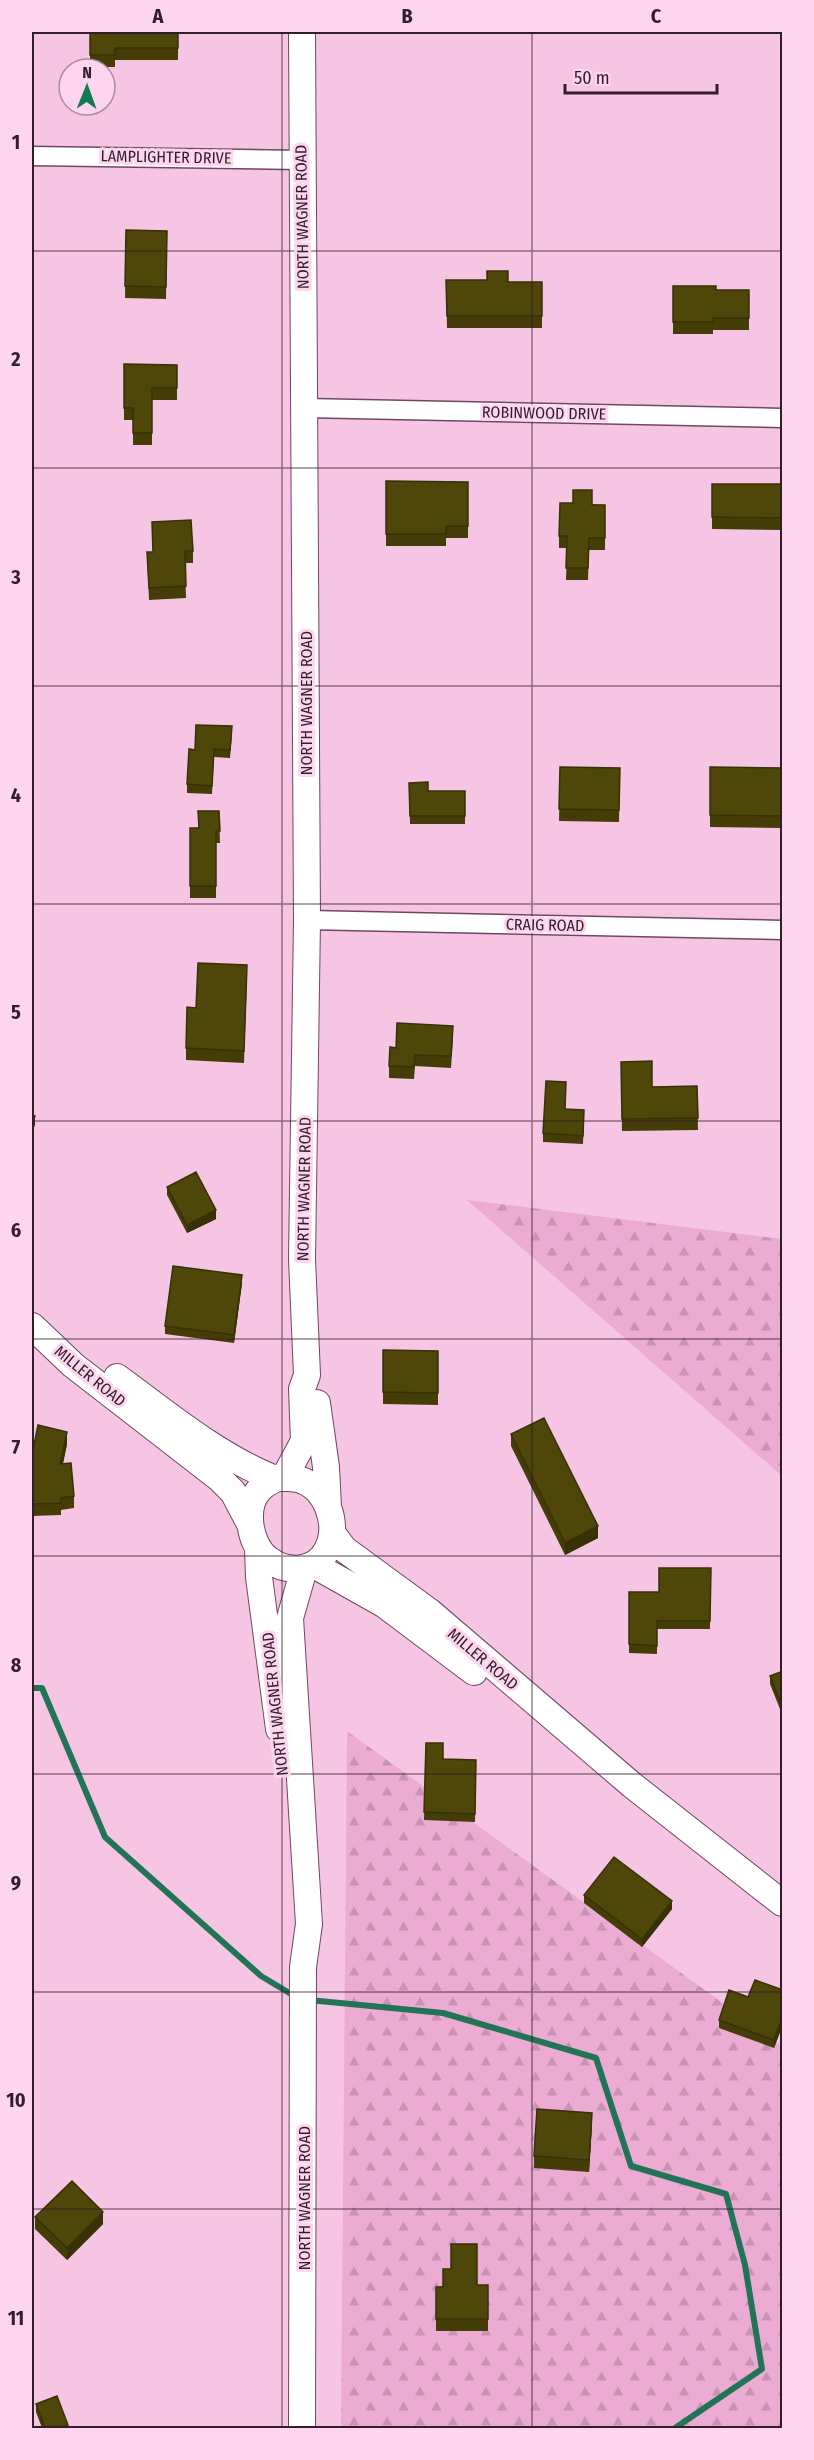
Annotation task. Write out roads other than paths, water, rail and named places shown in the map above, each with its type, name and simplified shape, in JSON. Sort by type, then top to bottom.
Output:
[{"type":"main road","name":"NORTH WAGNER ROAD","points":[[279,1479],[304,1442],[302,1389],[307,1375],[302,1259],[307,920],[302,32]]},
{"type":"main road","name":"MILLER ROAD","points":[[32,1312],[204,1442],[252,1470],[279,1479]]},
{"type":"main road","name":"MILLER ROAD","points":[[32,1326],[73,1365],[220,1479],[233,1492],[250,1524]]},
{"type":"main road","name":"NORTH WAGNER ROAD","points":[[307,1375],[314,1385],[326,1467],[328,1507]]},
{"type":"main road","points":[[279,1479],[298,1479],[320,1493],[328,1507],[333,1534],[325,1555],[309,1567],[279,1565],[267,1559],[258,1548],[250,1524],[258,1490],[279,1479]]},
{"type":"main road","name":"MILLER ROAD","points":[[333,1534],[344,1549],[430,1612],[632,1785],[783,1903]]},
{"type":"main road","name":"NORTH WAGNER ROAD","points":[[258,1548],[259,1577],[277,1696],[296,1946],[303,1975],[302,2428]]},
{"type":"main road","name":"NORTH WAGNER ROAD","points":[[303,1975],[308,1949],[309,1924],[290,1618],[309,1567]]},
{"type":"main road","name":"MILLER ROAD","points":[[309,1567],[385,1605],[604,1771],[632,1785]]},
{"type":"street","name":"LAMPLIGHTER DRIVE","points":[[32,156],[301,160]]},
{"type":"street","name":"ROBINWOOD DRIVE","points":[[305,408],[783,418]]},
{"type":"street","name":"CRAIG ROAD","points":[[307,920],[783,930]]},
{"type":"waterway","points":[[32,1688],[42,1688],[105,1837],[261,1976],[296,1997]]},
{"type":"waterway","points":[[309,2000],[443,2013],[596,2058],[631,2166],[726,2194],[745,2265],[762,2369],[675,2428]]}]
